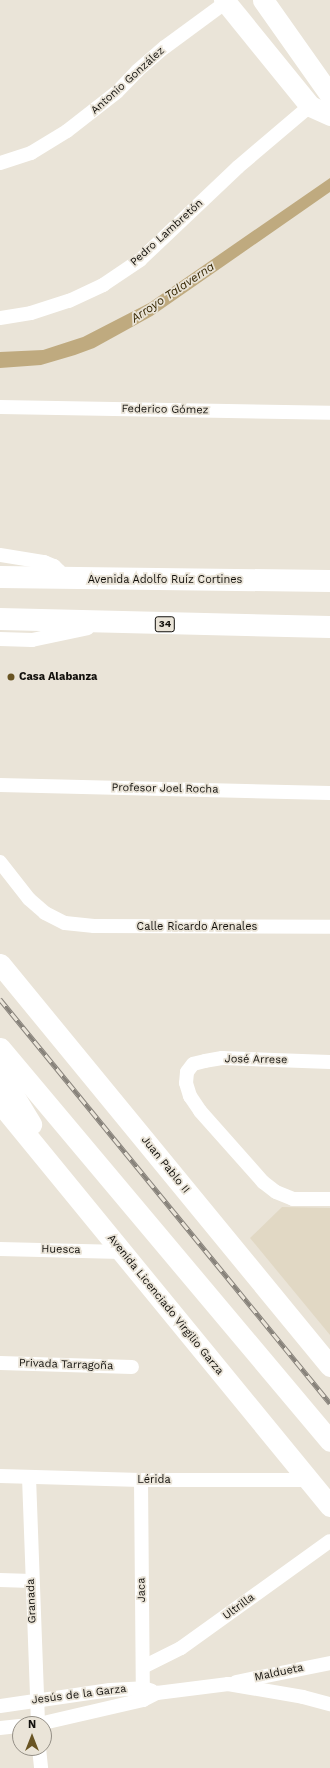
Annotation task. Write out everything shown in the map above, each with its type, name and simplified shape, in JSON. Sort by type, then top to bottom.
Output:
[{"type":"main road","points":[[262,0],[330,93],[310,106]]},
{"type":"main road","points":[[226,1],[310,106],[330,115]]},
{"type":"main road","name":"Avenida Adolfo Ruíz Cortines","points":[[0,577],[62,579],[330,581]]},
{"type":"main road","name":"34","points":[[0,620],[330,627]]},
{"type":"main road","name":"Juan Pablo II","points":[[0,964],[330,1366]]},
{"type":"main road","points":[[0,1048],[330,1441]]},
{"type":"main road","points":[[0,1074],[77,1197]]},
{"type":"main road","name":"Avenida Licenciado Virgilio Garza","points":[[0,1103],[307,1480],[330,1506]]},
{"type":"street","name":"Antonio González","points":[[0,163],[31,153],[72,128],[117,92],[137,71],[165,47],[226,1]]},
{"type":"street","name":"Pedro Lambretón","points":[[0,318],[31,313],[69,300],[103,285],[140,260],[238,167],[310,106]]},
{"type":"street","name":"Federico Gómez","points":[[0,407],[330,413]]},
{"type":"street","points":[[0,556],[44,562],[54,566],[59,571],[62,579]]},
{"type":"street","points":[[0,639],[32,640],[111,623]]},
{"type":"street","name":"Profesor Joel Rocha","points":[[0,785],[330,793]]},
{"type":"street","name":"Calle Ricardo Arenales","points":[[0,862],[29,899],[45,913],[65,923],[102,926],[330,927]]},
{"type":"street","name":"José Arrese","points":[[330,1062],[222,1058],[193,1064],[187,1072],[186,1083],[190,1096],[200,1111],[263,1182],[276,1192],[293,1199],[330,1199]]},
{"type":"street","name":"Huesca","points":[[0,1249],[122,1252]]},
{"type":"street","name":"Privada Tarragoña","points":[[0,1363],[132,1367]]},
{"type":"street","name":"Lérida","points":[[0,1476],[141,1480],[307,1480]]},
{"type":"street","name":"Granada","points":[[29,1477],[37,1716]]},
{"type":"street","name":"Jaca","points":[[141,1480],[144,1667],[148,1694]]},
{"type":"street","name":"Ultrilla","points":[[144,1667],[181,1648],[330,1541]]},
{"type":"street","points":[[0,1580],[32,1581]]},
{"type":"street","name":"Maldueta","points":[[228,1684],[330,1663]]},
{"type":"street","name":"Jesús de la Garza","points":[[52,1720],[148,1694],[228,1684],[303,1697],[330,1704]]},
{"type":"street","name":"Jesús de la Garza","points":[[0,1706],[110,1690],[148,1694]]},
{"type":"street","points":[[0,1728],[12,1727]]},
{"type":"street","points":[[40,1756],[41,1768]]},
{"type":"shaded area","points":[[282,1207],[330,1208],[330,1335],[250,1238]]},
{"type":"water","name":"Arroyo Talaverna","points":[[330,178],[330,192],[152,316],[94,348],[75,355],[41,365],[0,368],[0,352],[43,350],[83,337],[149,303]]},
{"type":"railway","points":[[0,999],[330,1403]]},
{"type":"place","name":"Casa Alabanza","points":[[11,677]]}]
